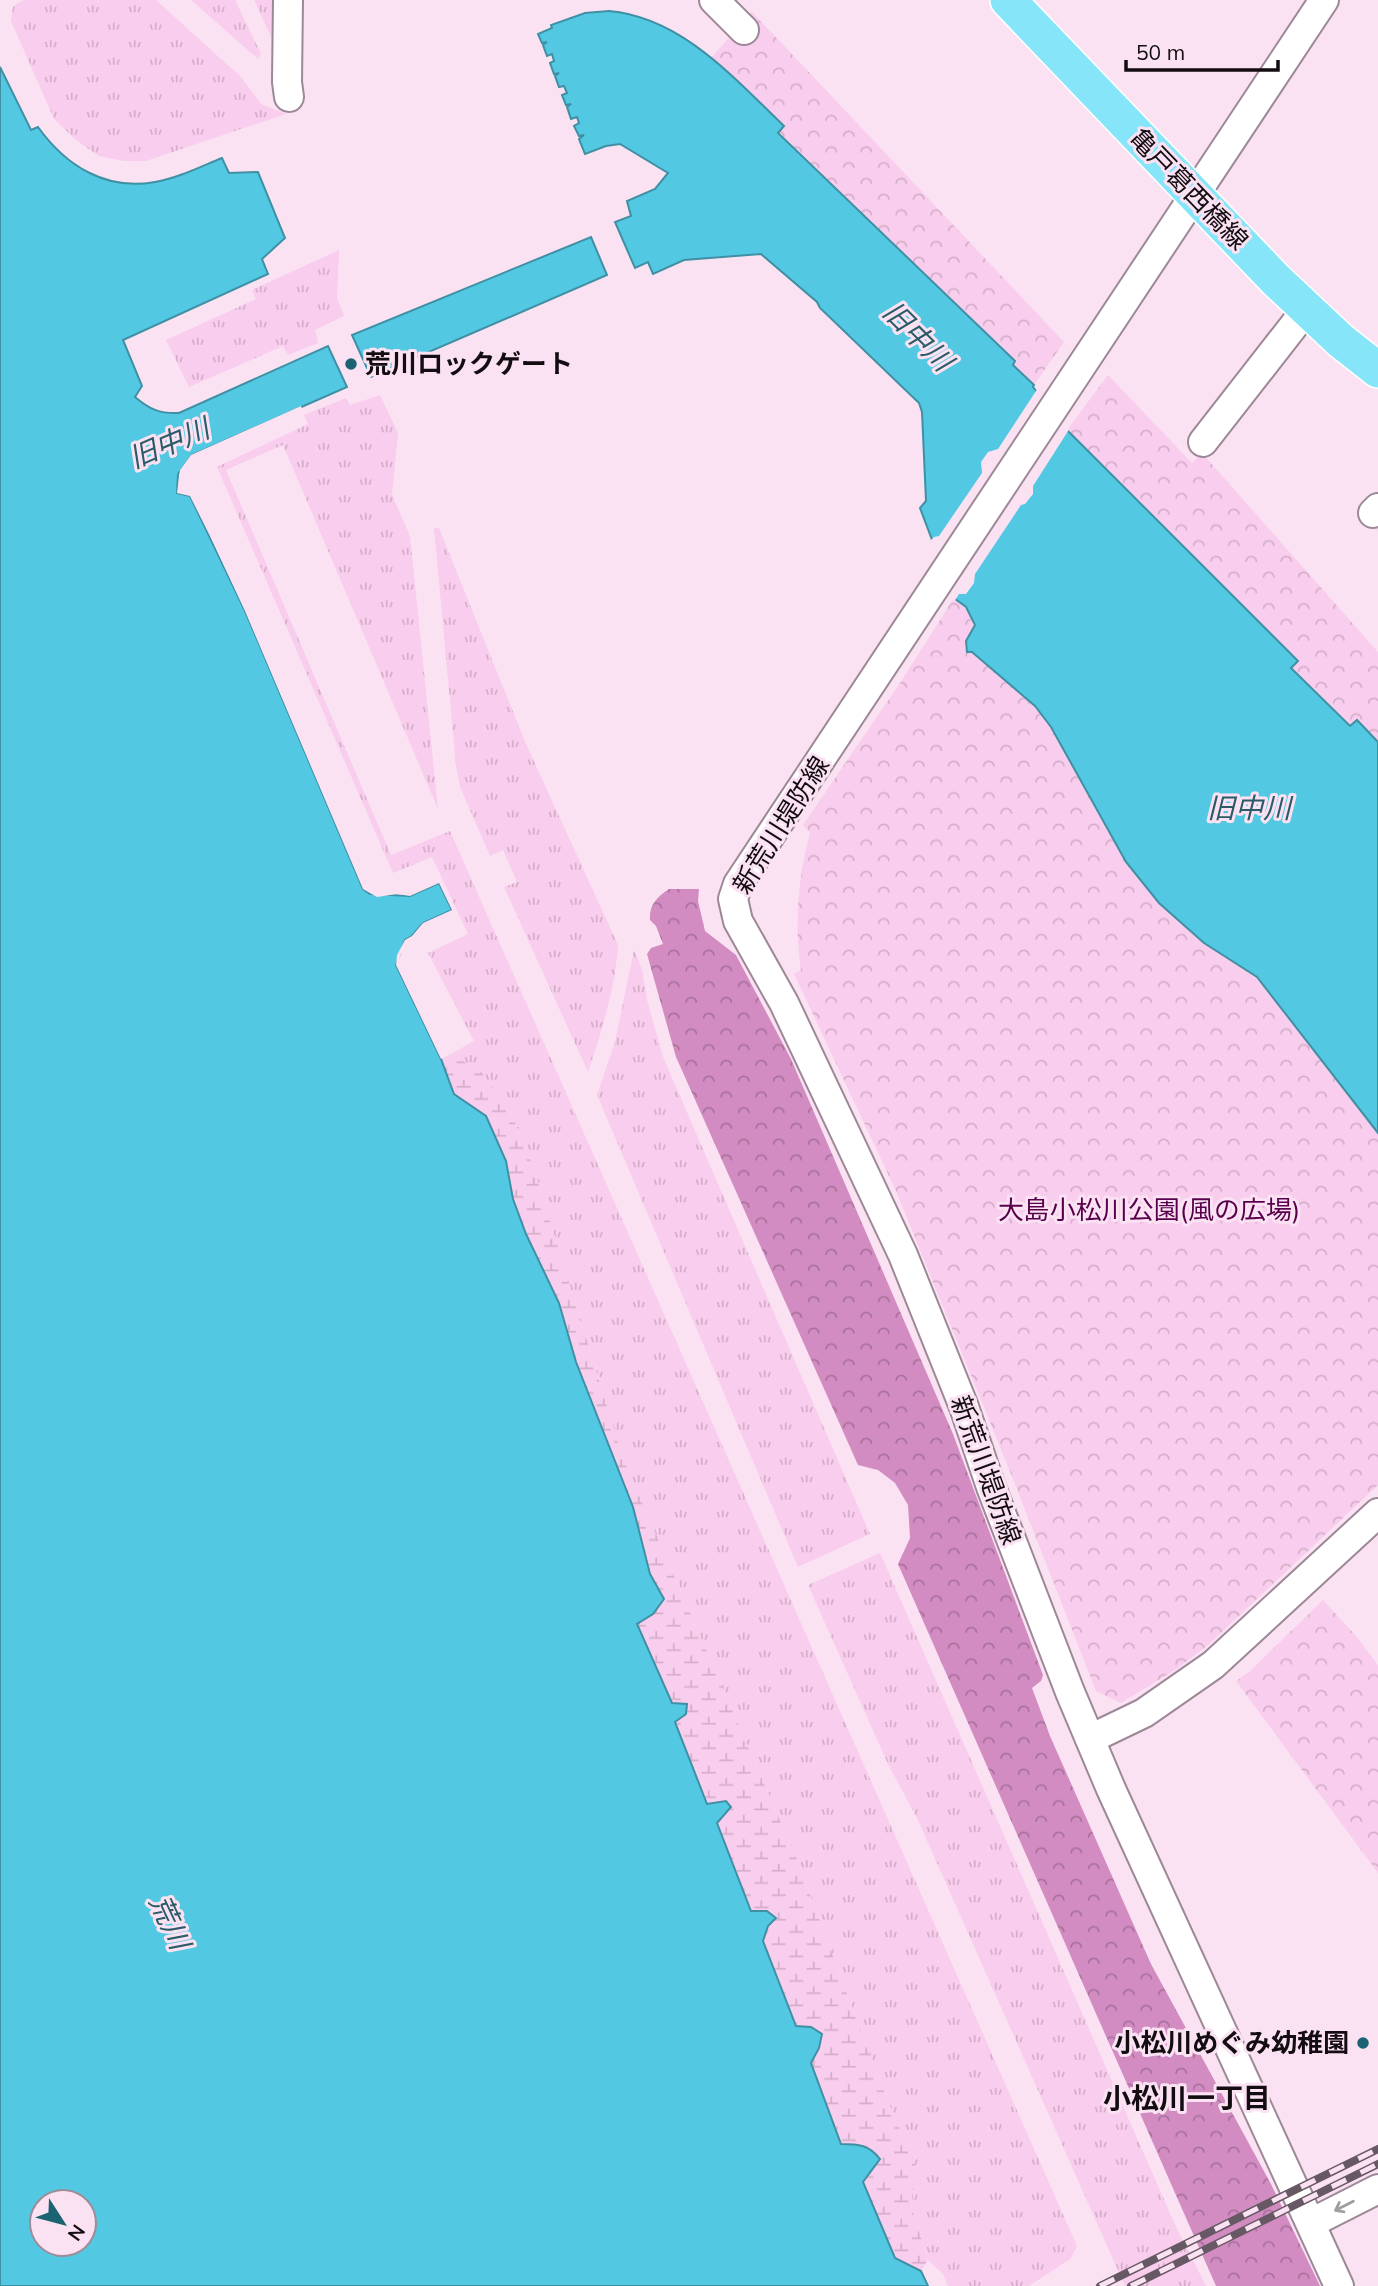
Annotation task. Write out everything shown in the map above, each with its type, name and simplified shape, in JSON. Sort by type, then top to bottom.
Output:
[{"type":"main road","name":"亀戸葛西橋線","points":[[1008,0],[1306,310],[1378,370]]},
{"type":"street","points":[[288,0],[289,97]]},
{"type":"street","points":[[714,0],[744,30]]},
{"type":"street","name":"新荒川堤防線","points":[[1324,0],[738,884],[733,899],[738,921],[796,1027],[903,1255],[964,1407],[991,1487],[1090,1739],[1339,2286]]},
{"type":"street","points":[[1203,442],[1306,310]]},
{"type":"street","points":[[1090,1739],[1144,1713],[1213,1665],[1378,1513]]},
{"type":"street","points":[[1311,2223],[1378,2189]]},
{"type":"green space","points":[[24,0],[156,0],[241,77],[261,104],[286,114],[146,161],[124,161],[99,156],[76,140],[54,119],[11,21],[13,6]]},
{"type":"green space","points":[[191,0],[235,0],[261,54],[258,59]]},
{"type":"green space","points":[[254,0],[279,0],[274,43]]},
{"type":"green space","points":[[752,12],[1064,342],[1034,385],[1013,365],[1015,361],[777,132],[783,126],[711,58]]},
{"type":"green space","points":[[339,250],[337,298],[344,316],[315,330],[318,343],[288,355],[283,346],[189,387],[166,340],[256,299],[252,290]]},
{"type":"green space","points":[[1108,375],[1192,463],[1202,453],[1378,652],[1378,742],[1357,720],[1350,726],[1291,668],[1298,661],[1067,430]]},
{"type":"green space","points":[[380,395],[398,433],[392,495],[410,536],[438,809],[283,445],[226,470],[391,855],[450,831],[1077,2246],[1070,2259],[1029,2286],[948,2286],[943,2274],[928,2260],[911,2206],[915,2165],[879,2080],[798,1862],[623,1458],[534,1169],[508,1106],[481,1072],[451,1054],[474,1041],[428,953],[468,934],[432,857],[393,873],[217,467],[308,424],[304,415],[346,398],[350,405]]},
{"type":"green space","points":[[434,528],[439,528],[526,744],[618,945],[611,994],[588,1072],[504,887],[517,882],[503,850],[490,856],[460,787]]},
{"type":"green space","name":"大島小松川公園(風の広場)","points":[[954,598],[966,610],[972,622],[972,652],[1035,707],[1051,727],[1127,862],[1159,903],[1204,943],[1257,977],[1378,1133],[1378,1485],[1207,1646],[1175,1670],[1121,1703],[1096,1691],[896,1191],[794,974],[801,970],[798,901],[810,833],[803,825],[900,683]]},
{"type":"green space","points":[[669,889],[699,889],[698,901],[705,931],[736,955],[791,1059],[953,1434],[1043,1675],[1041,1681],[1032,1688],[1050,1736],[1151,1964],[1271,2184],[1320,2286],[1216,2286],[898,1564],[910,1538],[908,1505],[895,1483],[878,1470],[858,1465],[676,1057],[647,954],[651,948],[663,944],[650,915],[655,902]]},
{"type":"green space","points":[[634,950],[642,969],[647,1000],[663,1057],[870,1534],[798,1567],[597,1095],[615,1042]]},
{"type":"green space","points":[[451,1054],[481,1072],[508,1106],[534,1169],[623,1458],[798,1862],[879,2080],[915,2165],[911,2206],[928,2260],[921,2271],[895,2258],[863,2182],[880,2159],[859,2144],[842,2144],[811,2063],[819,2048],[811,2027],[797,2026],[763,1941],[768,1926],[767,1911],[752,1911],[717,1823],[726,1801],[707,1804],[675,1721],[672,1704],[637,1624],[653,1614],[664,1599],[650,1574],[633,1507],[576,1362],[559,1303],[526,1234],[513,1199],[506,1161],[486,1116],[454,1094],[441,1059]]},
{"type":"green space","points":[[880,1553],[1177,2229],[1206,2286],[1125,2286],[917,1818],[888,1764],[808,1585]]},
{"type":"green space","points":[[1323,1600],[1378,1665],[1378,1873],[1236,1681],[1250,1671]]},
{"type":"water","name":"旧中川","points":[[609,11],[635,16],[683,37],[746,89],[784,126],[778,133],[1015,361],[1013,365],[1034,385],[1067,430],[1298,661],[1291,668],[1350,726],[1357,720],[1378,742],[1378,1133],[1257,977],[1204,943],[1159,903],[1126,862],[1051,727],[1035,706],[972,652],[967,652],[966,641],[975,625],[966,607],[954,598],[920,508],[926,501],[922,412],[919,403],[820,308],[817,302],[761,254],[684,260],[653,274],[648,262],[635,268],[615,222],[631,216],[627,201],[655,189],[668,173],[620,144],[585,154],[579,139],[584,135],[579,136],[574,126],[579,123],[577,117],[571,119],[567,107],[571,104],[566,105],[562,95],[567,93],[564,86],[559,87],[555,76],[559,73],[554,74],[550,63],[554,61],[552,54],[547,56],[543,45],[547,42],[542,43],[538,34],[552,28],[551,25],[585,13]]},
{"type":"water","name":"荒川","points":[[0,67],[31,130],[38,127],[74,164],[104,179],[137,184],[155,182],[181,175],[222,158],[229,173],[258,172],[285,238],[262,259],[268,274],[123,340],[142,386],[135,397],[155,410],[179,413],[328,346],[347,387],[192,455],[178,474],[177,493],[190,496],[245,611],[363,889],[370,894],[410,896],[439,883],[452,910],[423,923],[405,940],[396,965],[441,1059],[454,1094],[486,1116],[506,1161],[513,1199],[526,1234],[559,1303],[576,1362],[633,1507],[650,1574],[664,1599],[653,1614],[637,1624],[672,1703],[687,1704],[686,1714],[675,1722],[707,1804],[726,1801],[731,1807],[717,1823],[751,1911],[767,1911],[776,1918],[768,1926],[763,1941],[796,2026],[811,2027],[822,2034],[819,2048],[811,2063],[841,2144],[863,2146],[880,2159],[863,2182],[895,2258],[921,2271],[928,2286],[0,2286]]},
{"type":"water","points":[[591,237],[607,275],[371,377],[352,335]]},
{"type":"pier","points":[[1038,388],[1070,428],[1033,486],[1033,494],[1021,505],[975,574],[974,583],[966,594],[959,594],[954,602],[929,542],[939,536],[982,473],[981,462],[988,452],[998,449]]},
{"type":"pier","points":[[301,406],[302,409],[194,458],[183,471],[180,490],[192,494],[213,535],[248,610],[366,886],[378,893],[397,890],[410,892],[440,879],[455,909],[454,913],[425,926],[408,942],[400,956],[399,964],[444,1057],[441,1059],[396,965],[397,955],[405,940],[423,923],[452,910],[439,883],[410,896],[397,894],[377,897],[363,889],[245,611],[210,536],[190,496],[177,493],[180,470],[191,455]]},
{"type":"railway","points":[[1100,2286],[1378,2149]]},
{"type":"railway","points":[[1131,2286],[1378,2164]]},
{"type":"place","name":"荒川ロックゲート","points":[[351,364]]},
{"type":"place","name":"小松川めぐみ幼稚園","points":[[1363,2043]]},
{"type":"district","name":"小松川一丁目","points":[[1187,2098]]}]
